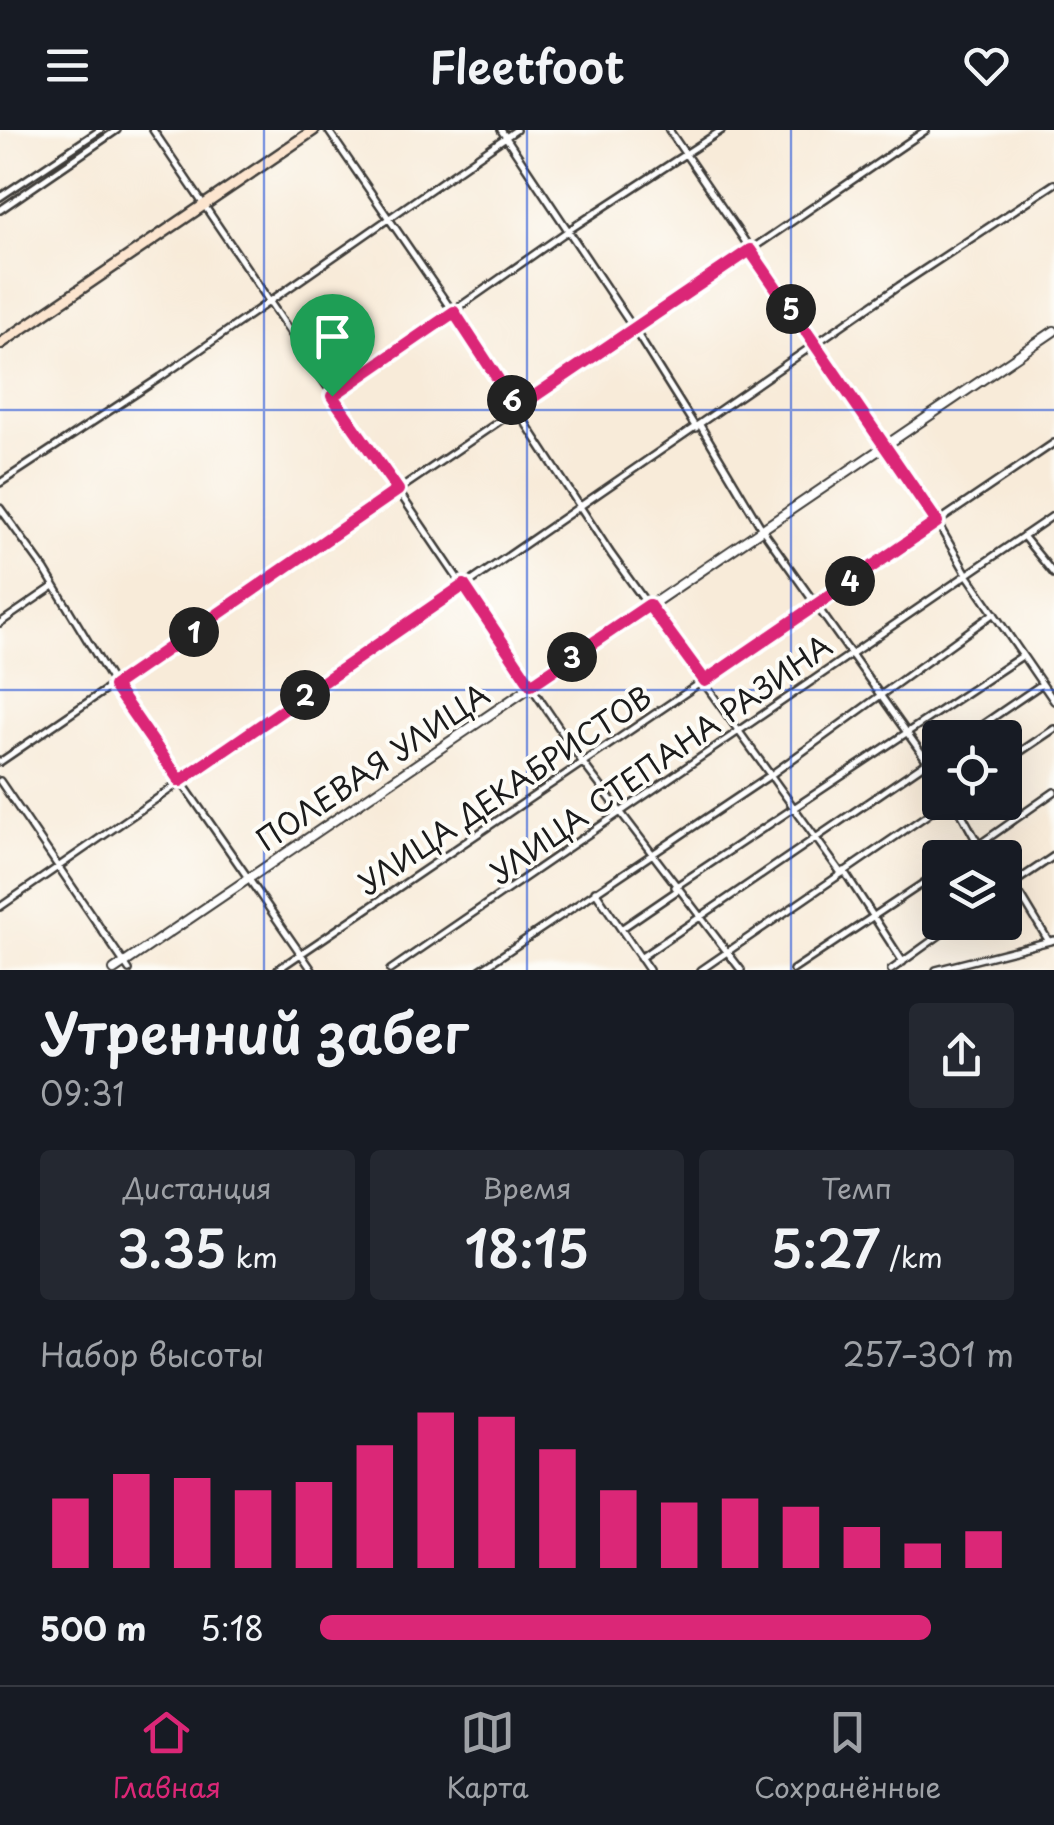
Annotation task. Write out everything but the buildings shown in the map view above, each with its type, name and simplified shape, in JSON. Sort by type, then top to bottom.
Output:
[{"type":"main road","points":[[0,344],[314,130]]},
{"type":"street","points":[[0,198],[100,130]]},
{"type":"street","points":[[0,210],[117,130]]},
{"type":"street","points":[[153,130],[582,763],[740,970]]},
{"type":"street","points":[[328,130],[454,312],[611,554],[741,730],[903,962]]},
{"type":"street","points":[[501,130],[762,529],[922,752]]},
{"type":"street","points":[[0,483],[270,302],[516,130]]},
{"type":"street","points":[[670,130],[1054,701]]},
{"type":"street","points":[[332,396],[569,230],[722,130]]},
{"type":"street","points":[[0,762],[926,130]]},
{"type":"street","points":[[0,906],[1054,184]]},
{"type":"street","name":"ПОЛЕВАЯ УЛИЦА","points":[[114,970],[126,967],[246,878],[1054,331]]},
{"type":"street","name":"УЛИЦА ДЕКАБРИСТОВ","points":[[276,970],[1054,443]]},
{"type":"street","points":[[0,508],[54,586],[114,686],[312,970]]},
{"type":"street","name":"УЛИЦА СТЕПАНА РАЗИНА","points":[[390,970],[1054,514]]},
{"type":"street","points":[[1023,536],[1054,574]]},
{"type":"street","points":[[0,623],[54,586]]},
{"type":"street","points":[[480,970],[772,774],[994,614]]},
{"type":"street","points":[[621,929],[794,805],[1022,656]]},
{"type":"street","points":[[989,720],[1042,684]]},
{"type":"street","points":[[1022,751],[1054,729]]},
{"type":"street","points":[[640,958],[922,765]]},
{"type":"street","points":[[0,781],[126,967]]},
{"type":"street","points":[[985,840],[1054,792]]},
{"type":"street","points":[[701,970],[922,818]]},
{"type":"street","points":[[1022,877],[1054,856]]},
{"type":"street","points":[[793,970],[922,884]]},
{"type":"street","points":[[595,891],[649,970]]},
{"type":"street","points":[[936,970],[1052,941],[1022,897]]},
{"type":"street","points":[[891,970],[933,940]]},
{"type":"route","points":[[750,250],[937,522],[705,681],[649,605],[531,685],[464,585],[180,781],[114,686],[398,490],[332,396],[454,312],[517,408],[750,250]]}]
